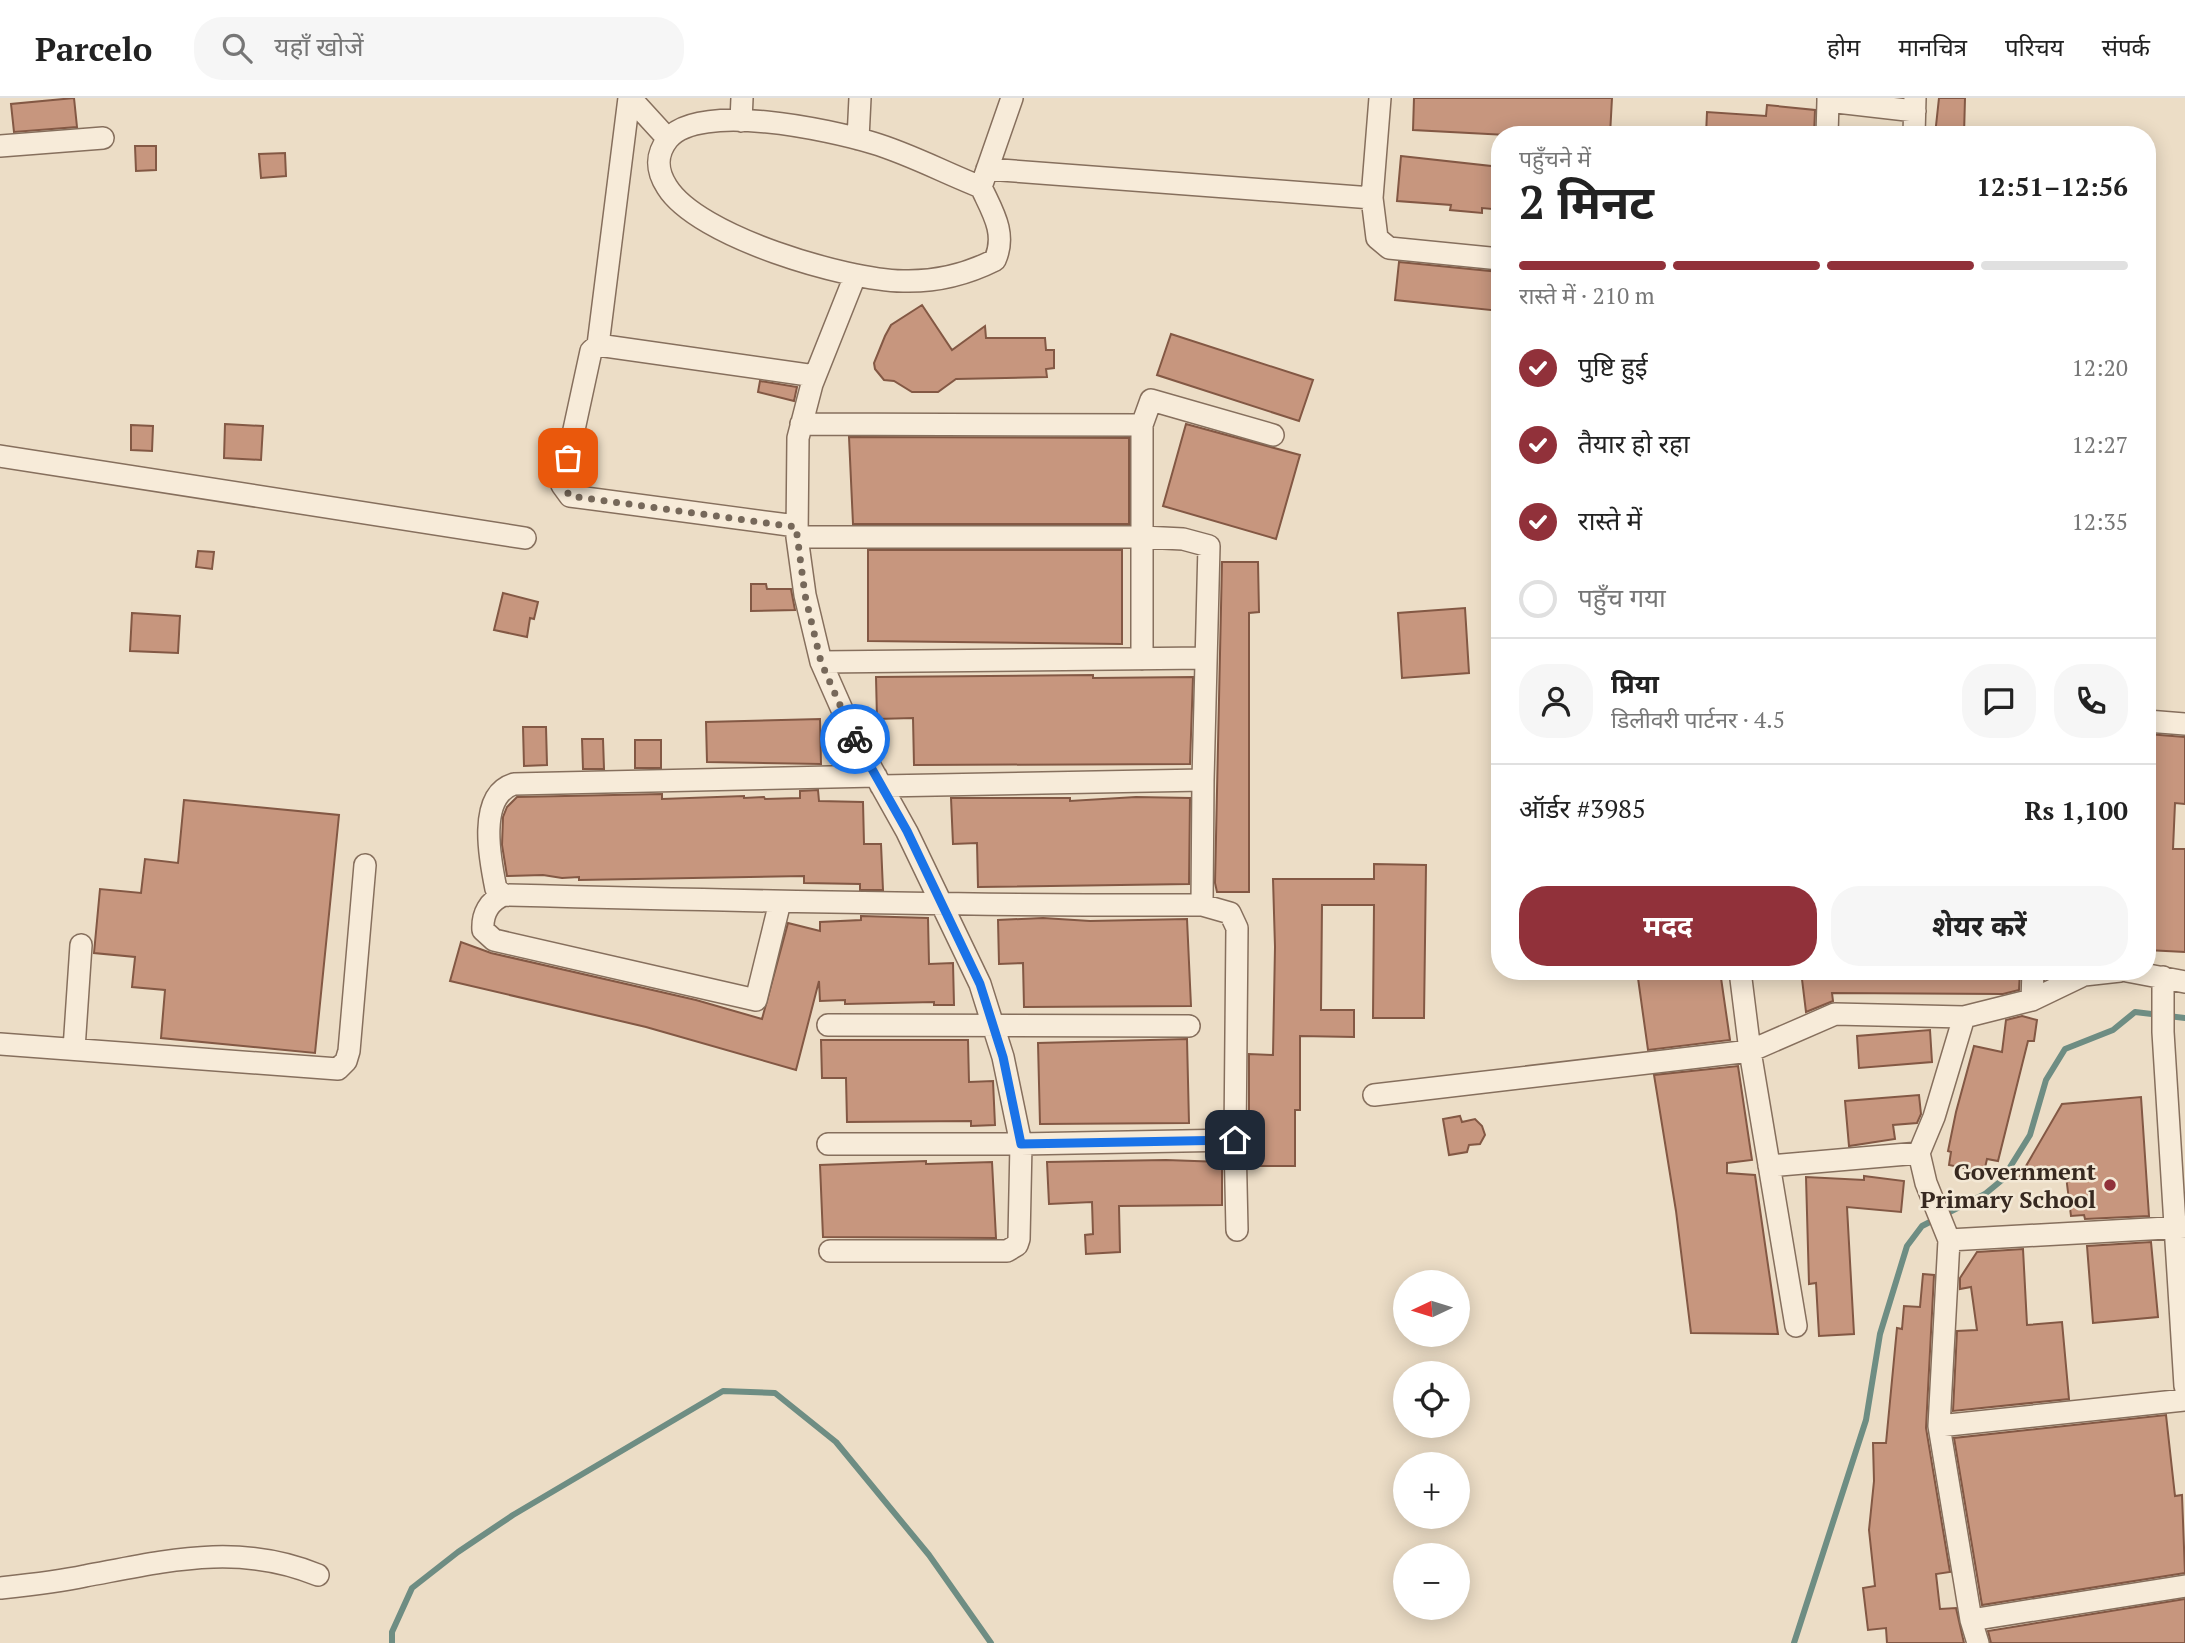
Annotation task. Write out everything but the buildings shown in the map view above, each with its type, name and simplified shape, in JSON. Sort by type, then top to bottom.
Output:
[{"type":"street","points":[[631,98],[668,139]]},
{"type":"street","points":[[631,98],[598,345],[591,351],[588,364],[562,485],[566,493],[796,532],[1143,537],[1183,539],[1209,546],[1202,905]]},
{"type":"street","points":[[741,121],[742,98]]},
{"type":"street","points":[[858,139],[860,98]]},
{"type":"street","points":[[1012,98],[984,178],[1000,225],[1000,250],[995,260],[951,277],[904,282],[855,276],[764,247],[718,229],[695,214],[667,188],[658,168],[659,150],[675,130],[692,123],[741,121],[813,129],[858,139],[906,155],[937,170],[984,178],[1372,198]]},
{"type":"street","points":[[1380,98],[1372,198],[1377,237],[1389,248],[1491,258]]},
{"type":"street","points":[[1827,126],[1828,99],[1915,104],[1914,126]]},
{"type":"street","points":[[0,146],[103,138]]},
{"type":"street","points":[[830,1251],[1011,1250],[1019,1239],[1021,1144],[1003,1057],[980,984],[944,906],[855,739],[821,662],[805,595],[796,532],[795,477],[801,424],[815,376],[855,276]]},
{"type":"street","points":[[598,345],[815,376]]},
{"type":"street","points":[[1142,659],[1143,425],[1151,400],[1273,435]]},
{"type":"street","points":[[801,424],[1143,425]]},
{"type":"street","points":[[0,456],[525,538]]},
{"type":"street","points":[[821,662],[1206,658]]},
{"type":"street","points":[[2156,722],[2185,724]]},
{"type":"street","points":[[504,895],[496,889],[493,874],[489,819],[495,796],[505,787],[514,784],[1203,780]]},
{"type":"street","points":[[0,1044],[338,1069],[346,1061],[349,1051],[365,865]]},
{"type":"street","points":[[780,902],[756,1000],[494,940],[483,930],[482,920],[495,898],[504,895],[944,906],[1202,905],[1230,913],[1237,928],[1237,1230]]},
{"type":"street","points":[[74,1049],[81,945]]},
{"type":"street","points":[[2156,976],[2185,982]]},
{"type":"street","points":[[2163,977],[2163,1032],[2180,1228],[2185,1386]]},
{"type":"street","points":[[1741,980],[1750,1051],[1796,1326]]},
{"type":"street","points":[[2032,1000],[2033,980]]},
{"type":"street","points":[[1374,1095],[1750,1051],[1835,1014],[1964,1017],[2032,1000],[2074,980]]},
{"type":"street","points":[[1964,1017],[1934,1117],[1919,1153],[1926,1183],[1946,1231],[1938,1426],[1971,1620],[1978,1643]]},
{"type":"street","points":[[828,1025],[1189,1026]]},
{"type":"street","points":[[828,1143],[1021,1144],[1235,1140]]},
{"type":"street","points":[[1769,1166],[1919,1153]]},
{"type":"street","points":[[1946,1231],[2180,1228]]},
{"type":"street","points":[[1938,1426],[2185,1400]]},
{"type":"street","points":[[0,1588],[69,1579],[190,1556],[245,1556],[290,1563],[318,1575]]},
{"type":"street","points":[[1971,1620],[2185,1586]]},
{"type":"waterway","points":[[1794,1643],[1866,1420],[1880,1334],[1907,1246],[1922,1226],[1985,1194],[2002,1180],[2030,1135],[2046,1080],[2065,1049],[2113,1030],[2135,1012],[2185,1018]]},
{"type":"waterway","points":[[392,1643],[392,1632],[412,1588],[458,1552],[513,1515],[723,1391],[775,1393],[836,1442],[929,1555],[991,1643]]},
{"type":"way so far","points":[[568,458],[562,485],[570,496],[796,527],[805,595],[821,662],[855,739]]},
{"type":"place","name":"Government Primary School","points":[[2110,1185]]},
{"type":"route","points":[[855,739],[907,831],[980,984],[1003,1057],[1021,1144],[1235,1140]]}]
